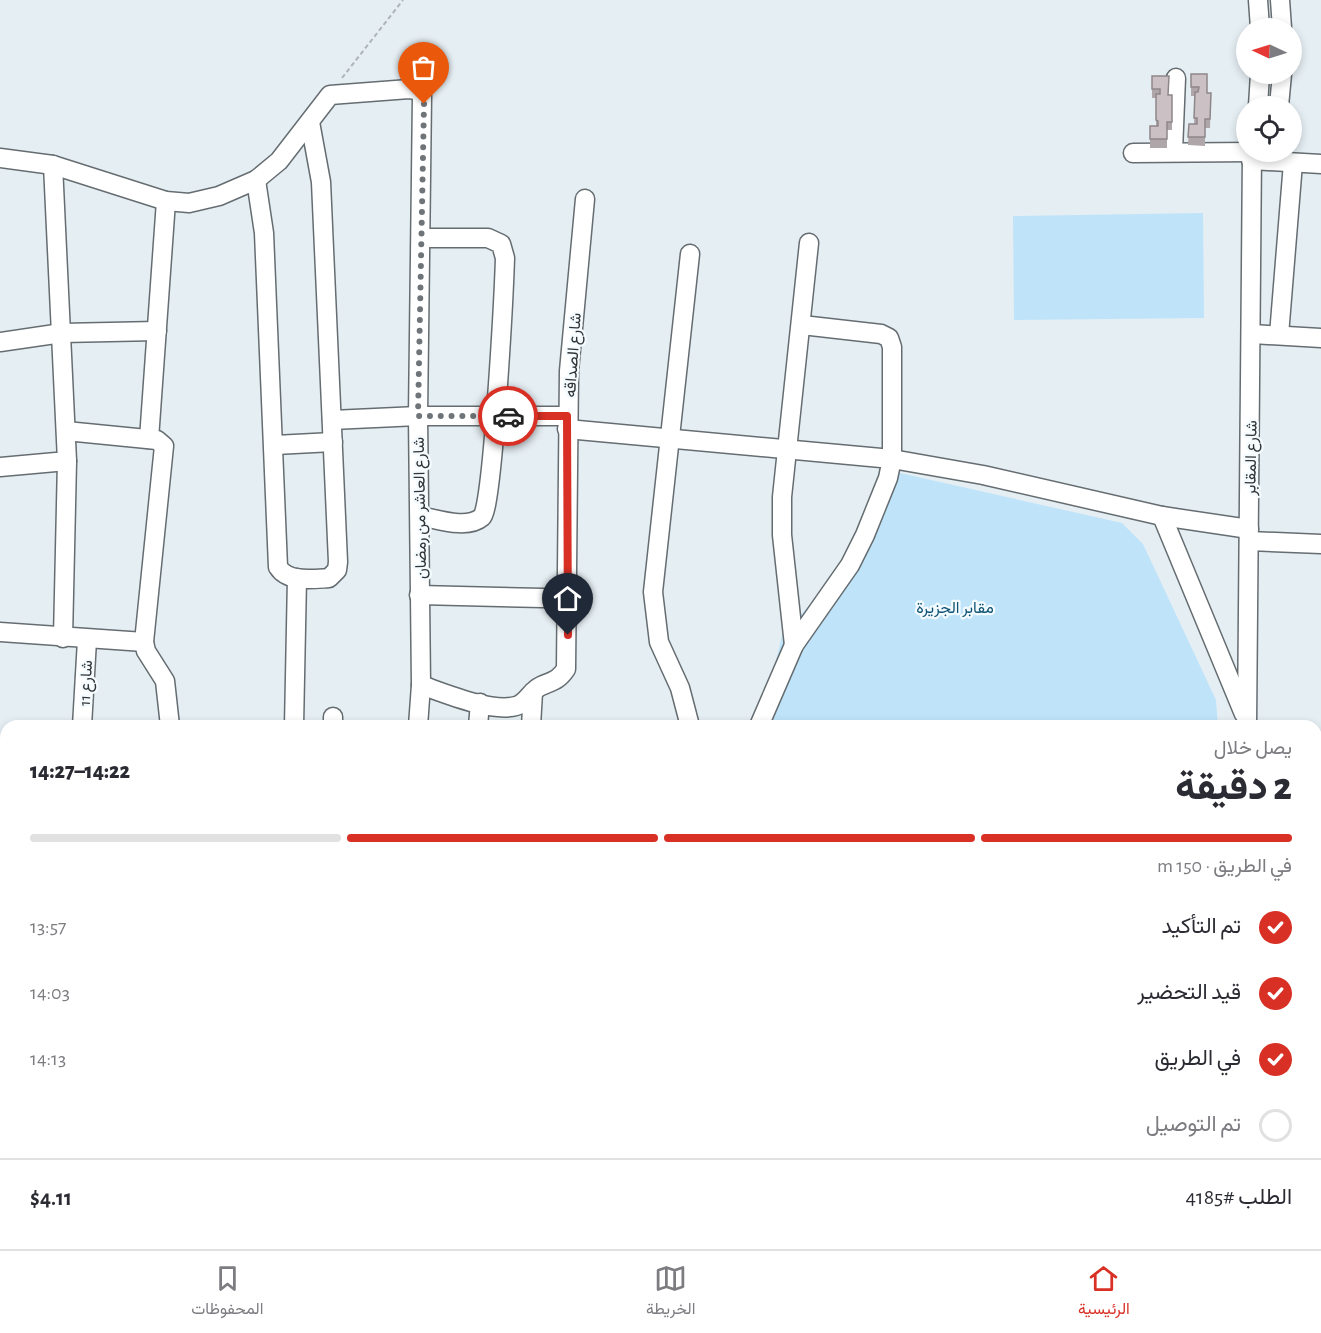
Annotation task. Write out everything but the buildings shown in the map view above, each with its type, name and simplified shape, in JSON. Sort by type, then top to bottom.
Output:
[{"type":"street","points":[[1258,0],[1259,18]]},
{"type":"street","points":[[1280,0],[1281,18]]},
{"type":"street","points":[[1173,151],[1176,78]]},
{"type":"street","name":"شارع العاشر من رمضان","points":[[330,95],[409,88],[417,90],[422,96],[418,416],[421,685],[418,720]]},
{"type":"street","points":[[0,158],[53,165],[166,201],[189,203],[219,196],[256,180],[279,161],[330,95]]},
{"type":"street","points":[[256,180],[264,233],[278,567],[286,576],[329,578],[337,570],[333,442],[321,182],[310,122]]},
{"type":"street","points":[[1133,153],[1173,151],[1236,154]]},
{"type":"street","name":"شارع المقابر","points":[[1247,720],[1252,334],[1251,162]]},
{"type":"street","name":"شارع المقابر","points":[[1253,191],[1268,162]]},
{"type":"street","points":[[1289,162],[1321,164]]},
{"type":"street","points":[[1280,335],[1293,163]]},
{"type":"street","points":[[53,165],[67,461],[63,638]]},
{"type":"street","name":"شارع الصداقه","points":[[533,692],[540,686],[551,684],[560,678],[566,669],[568,658],[567,423],[585,199]]},
{"type":"street","points":[[149,440],[166,201]]},
{"type":"street","points":[[420,516],[468,524],[480,519],[486,512],[492,475],[504,248],[501,244],[488,238],[422,238]]},
{"type":"street","points":[[794,645],[782,535],[786,449],[802,325],[809,243]]},
{"type":"street","points":[[688,720],[680,688],[662,651],[653,604],[653,577],[690,254]]},
{"type":"street","points":[[762,720],[794,645],[850,565],[876,509],[892,459],[892,347],[889,338],[881,334],[802,325]]},
{"type":"street","points":[[0,342],[62,333],[157,331]]},
{"type":"street","points":[[1252,334],[1321,338]]},
{"type":"street","points":[[332,420],[418,416],[494,417],[567,423],[670,438],[892,459],[983,475],[1249,535],[1321,544]]},
{"type":"street","points":[[66,431],[161,442],[164,450],[144,642],[146,651],[165,681],[169,720]]},
{"type":"street","points":[[274,445],[333,442]]},
{"type":"street","points":[[0,467],[67,461]]},
{"type":"street","points":[[1162,516],[1246,720]]},
{"type":"street","points":[[294,720],[297,578]]},
{"type":"street","points":[[419,595],[543,598]]},
{"type":"street","points":[[0,632],[87,640],[144,642]]},
{"type":"street","name":"شارع 11","points":[[82,720],[87,640]]},
{"type":"street","points":[[421,685],[480,703],[514,707],[524,703],[533,692]]},
{"type":"street","points":[[531,720],[533,692]]},
{"type":"street","points":[[479,720],[480,703]]},
{"type":"path","points":[[330,95],[403,0]]},
{"type":"green space","points":[[1203,213],[1204,318],[1014,320],[1013,216]]},
{"type":"green space","name":"مقابر الجزيرة","points":[[882,469],[1122,523],[1143,544],[1216,700],[1218,720],[761,720],[782,636],[838,573]]},
{"type":"way so far","points":[[424,104],[418,416],[508,416]]},
{"type":"route","points":[[508,416],[567,416],[568,635]]}]
